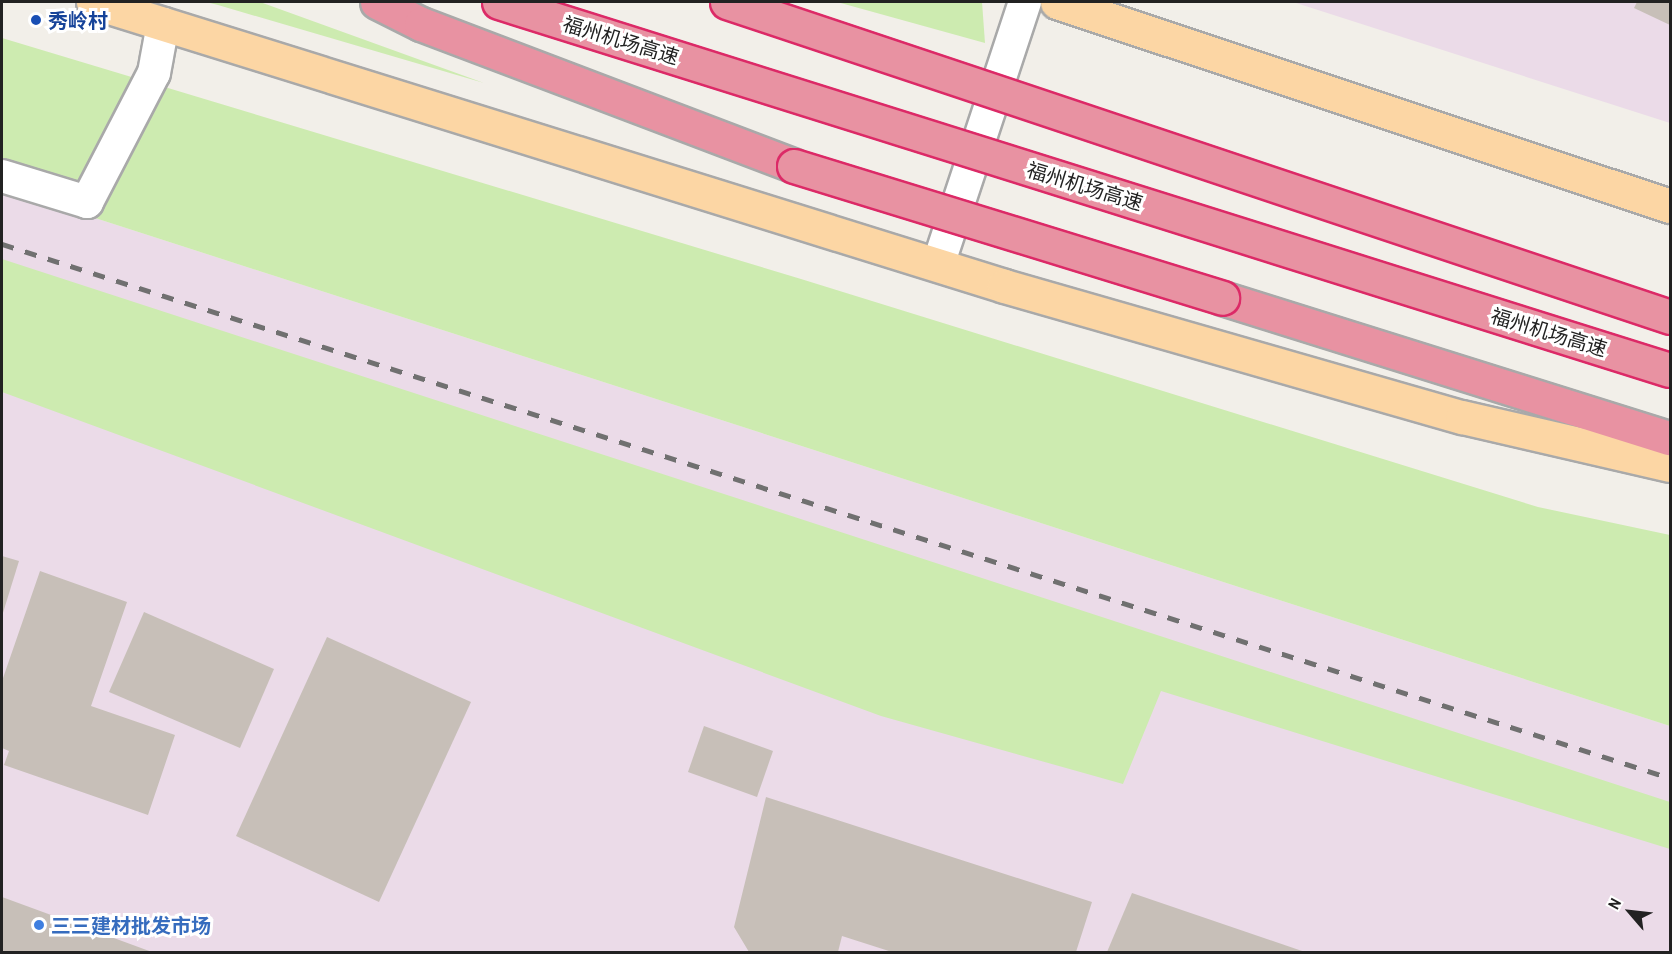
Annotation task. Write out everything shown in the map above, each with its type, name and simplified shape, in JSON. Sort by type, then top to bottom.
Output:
[{"type":"highway","points":[[377,2],[421,24],[794,166],[1671,438]]},
{"type":"highway","name":"福州机场高速","points":[[499,2],[1671,370]]},
{"type":"highway","points":[[728,2],[1671,317]]},
{"type":"main road","points":[[93,2],[938,265],[1462,417],[1671,465]]},
{"type":"main road","points":[[1057,2],[1671,206]]},
{"type":"street","points":[[938,265],[1026,2]]},
{"type":"street","points":[[2,176],[87,202],[154,73],[163,24]]},
{"type":"shaded area","points":[[1293,2],[1670,2],[1670,123]]},
{"type":"shaded area","points":[[2,188],[1670,726],[1670,952],[2,952]]},
{"type":"green space","points":[[206,2],[260,2],[484,83],[218,5]]},
{"type":"green space","points":[[837,2],[982,2],[985,43]]},
{"type":"green space","points":[[2,38],[801,279],[1538,507],[1670,535],[1670,726],[2,188]]},
{"type":"green space","points":[[2,259],[1670,802],[1670,849],[1161,691],[1123,784],[881,716],[2,392]]},
{"type":"building","points":[[1637,2],[1670,2],[1670,25],[1634,8]]},
{"type":"building","points":[[2,556],[19,561],[2,616]]},
{"type":"building","points":[[40,571],[127,602],[91,706],[175,735],[148,815],[4,765],[9,751],[2,748],[2,681]]},
{"type":"building","points":[[144,612],[274,669],[240,748],[109,692]]},
{"type":"building","points":[[327,637],[471,702],[379,902],[236,836]]},
{"type":"building","points":[[704,726],[773,751],[757,797],[688,772]]},
{"type":"building","points":[[766,797],[1092,902],[1076,952],[892,952],[842,936],[838,952],[749,952],[734,927]]},
{"type":"building","points":[[1132,893],[1305,952],[1107,952]]},
{"type":"building","name":"三三建材批发市场","points":[[2,897],[152,952],[2,952]]},
{"type":"railway","points":[[2,244],[1670,778]]},
{"type":"place","name":"秀岭村","points":[[36,20]]},
{"type":"place","name":"三三建材批发市场","points":[[39,925]]}]
